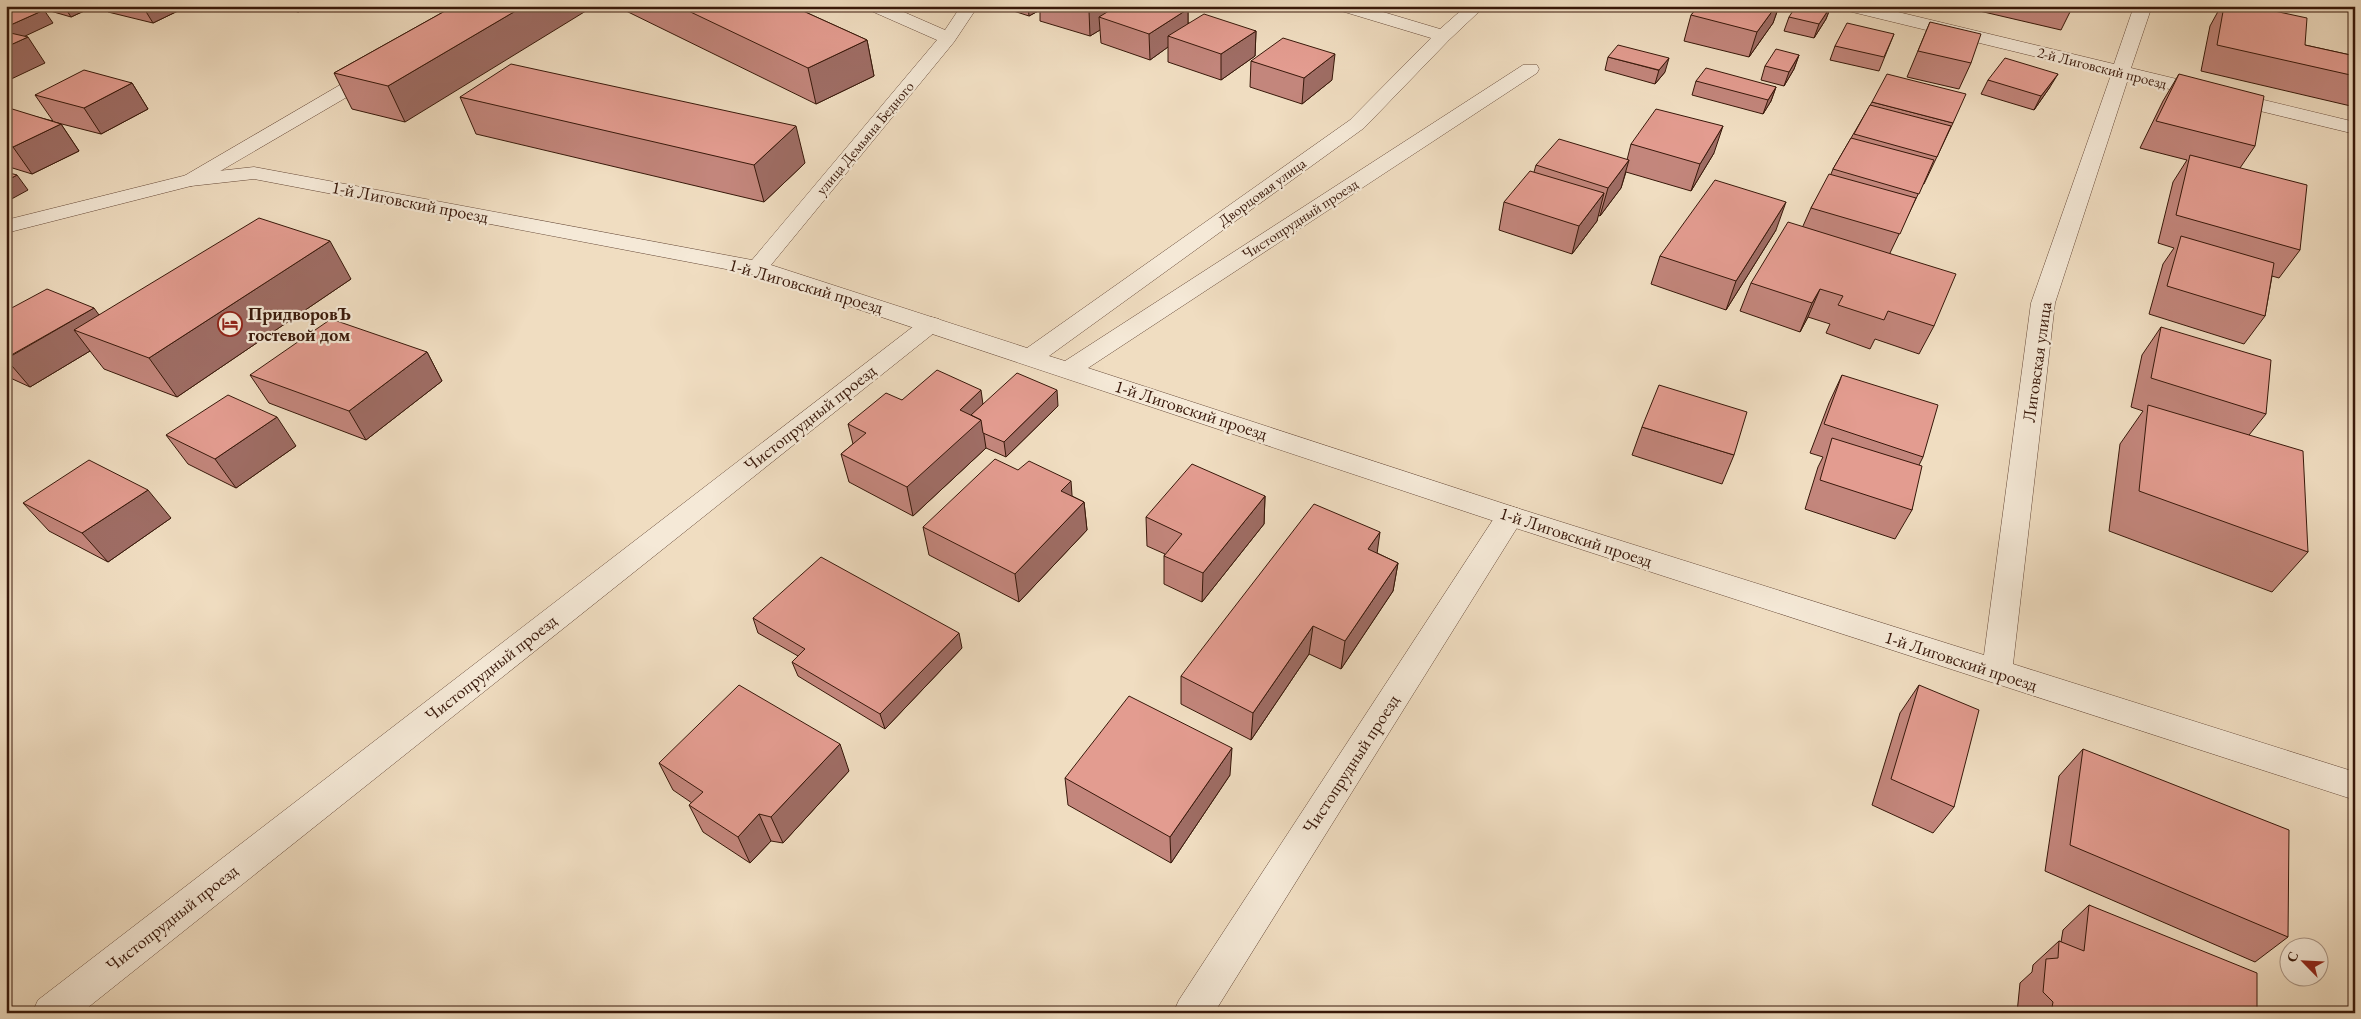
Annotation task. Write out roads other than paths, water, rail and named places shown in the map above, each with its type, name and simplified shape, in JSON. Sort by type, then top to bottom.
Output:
[{"type":"street","points":[[875,6],[948,38]]},
{"type":"street","name":"улица Демьяна Бедного","points":[[757,268],[948,38],[970,6]]},
{"type":"street","points":[[1344,6],[1444,36]]},
{"type":"street","name":"Дворцовая улица","points":[[1031,358],[1357,124],[1444,36],[1477,6]]},
{"type":"street","name":"2-й Лиговский проезд","points":[[1850,6],[2120,73],[2355,128]]},
{"type":"street","name":"Лиговская улица","points":[[1997,672],[2043,303],[2143,6]]},
{"type":"street","points":[[192,180],[395,61]]},
{"type":"street","name":"Чистопрудный проезд","points":[[1070,369],[1530,69]]},
{"type":"street","name":"1-й Лиговский проезд","points":[[6,226],[192,180],[254,172],[757,268],[1031,358],[1070,369],[1510,516],[2355,786]]},
{"type":"street","name":"Чистопрудный проезд","points":[[51,1013],[931,324]]},
{"type":"street","name":"Чистопрудный проезд","points":[[1192,1013],[1510,516]]},
{"type":"place","name":"ПридворовЪ гостевой дом","points":[[230,324]]}]
